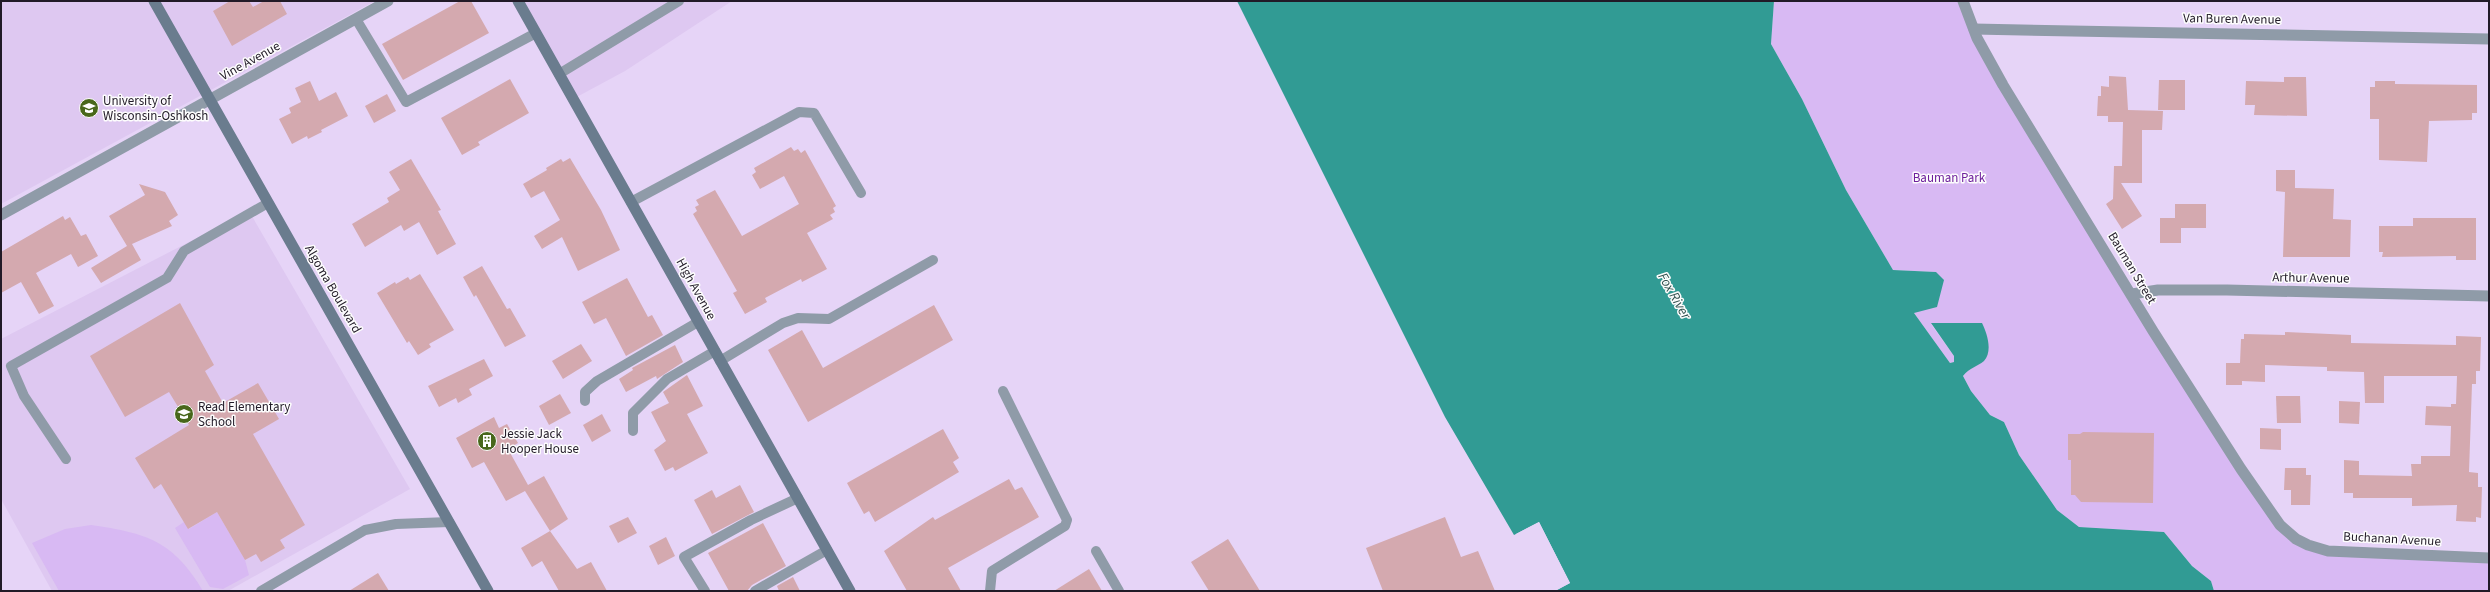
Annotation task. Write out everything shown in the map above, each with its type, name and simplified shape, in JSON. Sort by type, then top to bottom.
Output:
[{"type":"main road","name":"Algoma Boulevard","points":[[154,1],[488,591]]},
{"type":"main road","name":"High Avenue","points":[[518,1],[850,591]]},
{"type":"street","name":"Vine Avenue","points":[[1,215],[388,1]]},
{"type":"street","name":"Bauman Street","points":[[1963,1],[1974,29],[2003,85],[2132,294],[2241,469],[2280,525],[2296,539]]},
{"type":"street","name":"Van Buren Avenue","points":[[1974,29],[2489,39]]},
{"type":"street","name":"Arthur Avenue","points":[[2132,294],[2158,290],[2227,290],[2489,296]]},
{"type":"street","name":"Buchanan Avenue","points":[[2296,539],[2308,545],[2328,550],[2489,558]]},
{"type":"lane","points":[[559,74],[679,1]]},
{"type":"lane","points":[[356,19],[406,102],[536,33]]},
{"type":"lane","points":[[631,202],[799,112],[814,113],[861,193]]},
{"type":"lane","points":[[66,459],[24,396],[11,366],[167,278],[184,251],[268,203]]},
{"type":"lane","points":[[633,431],[633,413],[667,379],[718,356],[783,323],[798,318],[829,319],[933,260]]},
{"type":"lane","points":[[585,401],[585,392],[597,381],[698,322]]},
{"type":"lane","points":[[990,591],[992,571],[1065,526],[1067,520],[1004,391]]},
{"type":"lane","points":[[705,591],[684,557],[751,520],[798,498]]},
{"type":"lane","points":[[261,591],[365,530],[396,524],[449,522]]},
{"type":"lane","points":[[755,591],[827,550]]},
{"type":"lane","points":[[1096,552],[1119,591]]},
{"type":"shaded area","name":"University of Wisconsin-Oshkosh","points":[[1,1],[375,1],[1,204]]},
{"type":"shaded area","points":[[519,1],[732,1],[625,71],[573,99]]},
{"type":"shaded area","name":"Read Elementary School","points":[[249,211],[410,489],[228,591],[52,591],[1,499],[1,339]]},
{"type":"green space","name":"Bauman Park","points":[[1774,1],[1963,1],[2003,85],[2280,525],[2308,545],[2489,558],[2489,591],[2214,591],[2211,581],[2192,566],[2164,532],[2079,527],[2057,510],[2019,455],[2004,422],[1990,415],[1971,391],[1963,376],[1971,367],[1984,360],[1931,324],[1954,356],[1954,362],[1950,363],[1914,313],[1936,272],[1893,270],[1846,190],[1802,99],[1771,44]]},
{"type":"green space","points":[[217,512],[245,560],[249,575],[223,589],[210,587],[175,528],[184,522],[189,529]]},
{"type":"green space","points":[[91,525],[128,532],[157,542],[181,561],[203,591],[59,591],[32,543],[65,529]]},
{"type":"water","name":"Fox River","points":[[1237,1],[1774,1],[1771,44],[1802,99],[1846,190],[1893,270],[1936,272],[1944,280],[1937,307],[1914,313],[1950,363],[1954,362],[1954,356],[1931,323],[1982,323],[1986,332],[1989,347],[1987,357],[1984,361],[1963,376],[1971,391],[1990,415],[2004,422],[2019,455],[2057,510],[2079,527],[2164,532],[2192,566],[2211,581],[2214,591],[1555,591],[1570,583],[1539,522],[1514,535],[1445,417]]},
{"type":"pier","points":[[1539,522],[1570,583],[1555,591],[1553,591],[1568,582],[1538,525],[1517,536],[1516,534]]},
{"type":"building","points":[[230,1],[249,1],[253,7],[264,1],[280,1],[287,14],[232,46],[213,11]]},
{"type":"building","points":[[460,1],[471,1],[489,33],[403,80],[382,44]]},
{"type":"building","points":[[2109,76],[2126,77],[2128,110],[2163,111],[2162,130],[2142,130],[2142,183],[2121,183],[2142,216],[2122,229],[2106,204],[2113,199],[2114,166],[2122,166],[2123,122],[2108,122],[2108,116],[2097,116],[2098,96],[2101,96],[2101,86],[2109,87]]},
{"type":"building","points":[[2284,77],[2306,77],[2307,116],[2254,115],[2255,105],[2245,105],[2246,81],[2284,82]]},
{"type":"building","points":[[510,79],[529,113],[478,142],[480,145],[462,155],[441,118]]},
{"type":"building","points":[[2159,80],[2185,80],[2185,110],[2158,110]]},
{"type":"building","points":[[310,81],[319,101],[336,92],[348,116],[321,130],[322,132],[308,139],[307,136],[292,144],[279,119],[291,113],[289,108],[301,102],[295,88]]},
{"type":"building","points":[[2375,81],[2395,81],[2395,84],[2477,85],[2477,113],[2472,113],[2472,120],[2429,121],[2427,162],[2379,160],[2379,119],[2370,119],[2370,87],[2375,87]]},
{"type":"building","points":[[387,94],[396,111],[374,123],[365,106]]},
{"type":"building","points":[[791,147],[794,151],[798,149],[801,153],[805,150],[836,206],[833,208],[835,212],[830,215],[833,219],[807,233],[827,269],[802,282],[801,279],[765,298],[767,302],[745,314],[733,293],[737,291],[693,214],[697,211],[695,207],[699,205],[696,200],[715,190],[742,236],[762,225],[799,204],[784,176],[760,189],[752,175],[756,172],[754,168]]},
{"type":"building","points":[[570,158],[601,210],[620,250],[578,271],[562,237],[542,249],[534,236],[560,220],[544,191],[531,198],[523,184],[547,170],[546,168],[561,159],[563,162]]},
{"type":"building","points":[[411,159],[441,210],[438,211],[456,244],[437,255],[419,222],[404,231],[401,225],[365,247],[352,224],[389,202],[387,198],[400,190],[389,172]]},
{"type":"building","points":[[2276,170],[2295,170],[2295,188],[2334,189],[2333,219],[2351,220],[2350,257],[2283,257],[2285,192],[2276,191]]},
{"type":"building","points":[[139,184],[165,192],[178,215],[169,221],[172,226],[132,244],[141,260],[101,283],[91,268],[127,246],[109,216],[145,195]]},
{"type":"building","points":[[2175,204],[2206,204],[2206,228],[2181,228],[2181,243],[2160,243],[2160,218],[2175,218]]},
{"type":"building","points":[[63,216],[65,220],[70,217],[81,236],[86,234],[98,256],[78,267],[71,254],[36,273],[54,306],[39,314],[21,282],[1,293],[1,252]]},
{"type":"building","points":[[2413,218],[2476,218],[2476,260],[2456,260],[2456,256],[2382,257],[2383,252],[2379,252],[2379,226],[2413,226]]},
{"type":"building","points":[[482,266],[507,309],[510,308],[526,336],[505,347],[476,295],[474,297],[463,277]]},
{"type":"building","points":[[420,274],[454,330],[429,344],[431,347],[418,355],[409,341],[407,343],[377,293],[395,282],[396,284],[408,277],[410,280]]},
{"type":"building","points":[[627,278],[648,317],[652,315],[663,335],[626,356],[606,318],[594,324],[582,302]]},
{"type":"building","points":[[180,303],[214,365],[205,371],[223,403],[258,383],[279,419],[253,434],[305,525],[280,540],[285,548],[261,562],[256,554],[245,560],[217,512],[188,529],[161,484],[154,489],[135,458],[189,425],[169,392],[125,417],[90,356]]},
{"type":"building","points":[[934,305],[953,340],[808,422],[768,350],[802,330],[823,368]]},
{"type":"building","points":[[2285,332],[2351,335],[2351,343],[2456,345],[2456,336],[2481,337],[2480,371],[2476,371],[2476,384],[2472,384],[2469,472],[2478,473],[2478,487],[2482,487],[2481,518],[2476,517],[2476,522],[2456,521],[2457,505],[2412,506],[2412,498],[2353,498],[2353,493],[2344,493],[2344,460],[2359,461],[2359,475],[2412,476],[2411,464],[2421,464],[2421,456],[2450,456],[2451,426],[2425,425],[2426,406],[2451,407],[2451,404],[2456,404],[2457,376],[2384,376],[2384,403],[2365,403],[2364,372],[2327,371],[2327,367],[2265,365],[2265,382],[2242,381],[2242,385],[2226,385],[2226,363],[2240,363],[2241,339],[2244,339],[2244,334],[2285,335]]},
{"type":"building","points":[[581,344],[592,361],[563,379],[552,361]]},
{"type":"building","points":[[675,345],[683,362],[657,379],[656,376],[626,392],[619,379],[633,370],[632,368]]},
{"type":"building","points":[[484,359],[493,376],[469,389],[472,395],[458,403],[456,398],[439,407],[428,386]]},
{"type":"building","points":[[687,375],[703,406],[687,414],[708,453],[675,471],[673,467],[665,471],[654,450],[666,441],[651,412],[669,403],[663,392]]},
{"type":"building","points":[[560,394],[571,413],[549,425],[539,406]]},
{"type":"building","points":[[2276,396],[2300,396],[2301,423],[2277,423]]},
{"type":"building","points":[[2339,401],[2360,402],[2359,424],[2339,423]]},
{"type":"building","points":[[602,414],[611,431],[592,442],[583,425]]},
{"type":"building","points":[[494,417],[499,428],[507,424],[518,443],[508,449],[528,485],[544,476],[568,519],[550,531],[525,491],[506,501],[484,462],[472,468],[456,438]]},
{"type":"building","points":[[2260,428],[2281,429],[2281,450],[2260,449]]},
{"type":"building","points":[[943,429],[959,458],[953,462],[959,472],[875,522],[869,511],[864,514],[847,483]]},
{"type":"building","points":[[2083,432],[2154,433],[2153,503],[2081,502],[2075,495],[2071,495],[2071,460],[2068,460],[2068,434],[2080,434]]},
{"type":"building","points":[[2285,468],[2306,468],[2306,475],[2311,475],[2310,505],[2291,505],[2291,490],[2284,490]]},
{"type":"building","points":[[1009,479],[1015,490],[1022,487],[1039,517],[948,568],[961,591],[907,591],[884,551],[933,517],[935,520]]},
{"type":"building","points":[[740,485],[754,512],[712,534],[694,500],[712,490],[716,498]]},
{"type":"building","points":[[628,517],[637,533],[618,543],[609,526]]},
{"type":"building","points":[[1445,517],[1461,557],[1478,551],[1495,591],[1383,591],[1366,548]]},
{"type":"building","points":[[763,523],[786,566],[752,585],[747,591],[729,591],[708,553]]},
{"type":"building","points":[[550,531],[577,569],[591,562],[607,591],[559,591],[542,561],[532,567],[521,548]]},
{"type":"building","points":[[666,537],[675,556],[658,565],[649,546]]},
{"type":"building","points":[[1228,539],[1260,591],[1209,591],[1191,562]]},
{"type":"building","points":[[1089,569],[1102,591],[1054,591]]},
{"type":"building","points":[[378,573],[389,591],[349,591]]},
{"type":"building","points":[[793,577],[800,591],[779,591],[777,586]]},
{"type":"place","name":"University of Wisconsin-Oshkosh","points":[[89,108]]},
{"type":"place","name":"Read Elementary School","points":[[184,414]]},
{"type":"place","name":"Jessie Jack Hooper House","points":[[487,441]]}]
